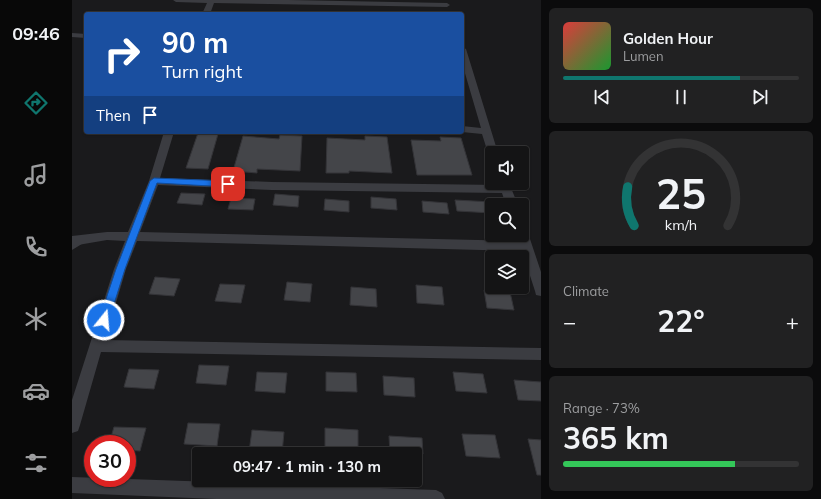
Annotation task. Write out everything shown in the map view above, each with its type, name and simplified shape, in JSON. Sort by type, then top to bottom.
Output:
[{"type":"street","points":[[176,0],[448,6]]},
{"type":"street","points":[[207,12],[212,0]]},
{"type":"street","points":[[72,35],[84,36]]},
{"type":"street","points":[[464,55],[492,146]]},
{"type":"street","points":[[464,82],[473,82]]},
{"type":"street","points":[[464,130],[487,131]]},
{"type":"street","points":[[72,425],[120,269],[154,181],[168,134]]},
{"type":"street","points":[[154,181],[272,186],[485,186]]},
{"type":"street","points":[[72,241],[107,236],[133,238],[526,246]]},
{"type":"street","points":[[525,242],[541,291]]},
{"type":"street","points":[[96,346],[541,354]]},
{"type":"street","points":[[72,485],[436,499]]},
{"type":"lane","points":[[72,248],[84,239]]},
{"type":"building","points":[[198,134],[218,134],[208,169],[186,168]]},
{"type":"building","points":[[280,135],[302,136],[300,171],[257,169],[257,173],[233,171],[243,136],[279,139]]},
{"type":"building","points":[[365,136],[387,137],[392,173],[349,171],[349,173],[326,173],[327,138],[365,140]]},
{"type":"building","points":[[440,137],[461,138],[472,175],[417,175],[411,140],[441,141]]},
{"type":"building","points":[[181,193],[205,194],[202,205],[177,203]]},
{"type":"building","points":[[275,194],[299,196],[298,207],[273,205]]},
{"type":"building","points":[[371,197],[396,199],[397,210],[371,208]]},
{"type":"building","points":[[231,198],[255,199],[253,210],[228,209]]},
{"type":"building","points":[[325,199],[349,201],[349,212],[324,210]]},
{"type":"building","points":[[455,200],[485,202],[485,213],[457,211]]},
{"type":"building","points":[[422,201],[447,203],[449,214],[423,212]]},
{"type":"building","points":[[155,277],[180,279],[174,296],[149,294]]},
{"type":"building","points":[[287,282],[312,284],[310,302],[284,300]]},
{"type":"building","points":[[220,284],[245,285],[241,303],[215,301]]},
{"type":"building","points":[[416,285],[442,287],[444,305],[417,303]]},
{"type":"building","points":[[351,287],[376,289],[377,307],[350,305]]},
{"type":"building","points":[[484,290],[485,294],[510,294],[514,310],[487,308]]},
{"type":"building","points":[[199,365],[229,366],[226,385],[196,383]]},
{"type":"building","points":[[129,369],[159,370],[154,389],[124,387]]},
{"type":"building","points":[[257,372],[287,373],[285,393],[255,391]]},
{"type":"building","points":[[326,372],[356,373],[357,392],[326,391]]},
{"type":"building","points":[[453,372],[483,374],[487,393],[456,391]]},
{"type":"building","points":[[383,376],[414,378],[415,397],[384,395]]},
{"type":"building","points":[[514,380],[541,382],[541,401],[518,400]]},
{"type":"building","points":[[188,423],[220,424],[217,446],[184,444]]},
{"type":"building","points":[[114,427],[146,428],[140,451],[136,451],[136,435],[112,435]]},
{"type":"building","points":[[325,428],[358,430],[358,447],[325,447]]},
{"type":"building","points":[[252,430],[284,432],[283,447],[250,447]]},
{"type":"building","points":[[462,434],[495,435],[500,458],[466,456]]},
{"type":"building","points":[[389,436],[422,438],[423,454],[422,447],[390,447]]},
{"type":"building","points":[[528,439],[541,440],[541,475],[537,475]]},
{"type":"route","points":[[104,320],[120,269],[154,181],[228,184]]}]
